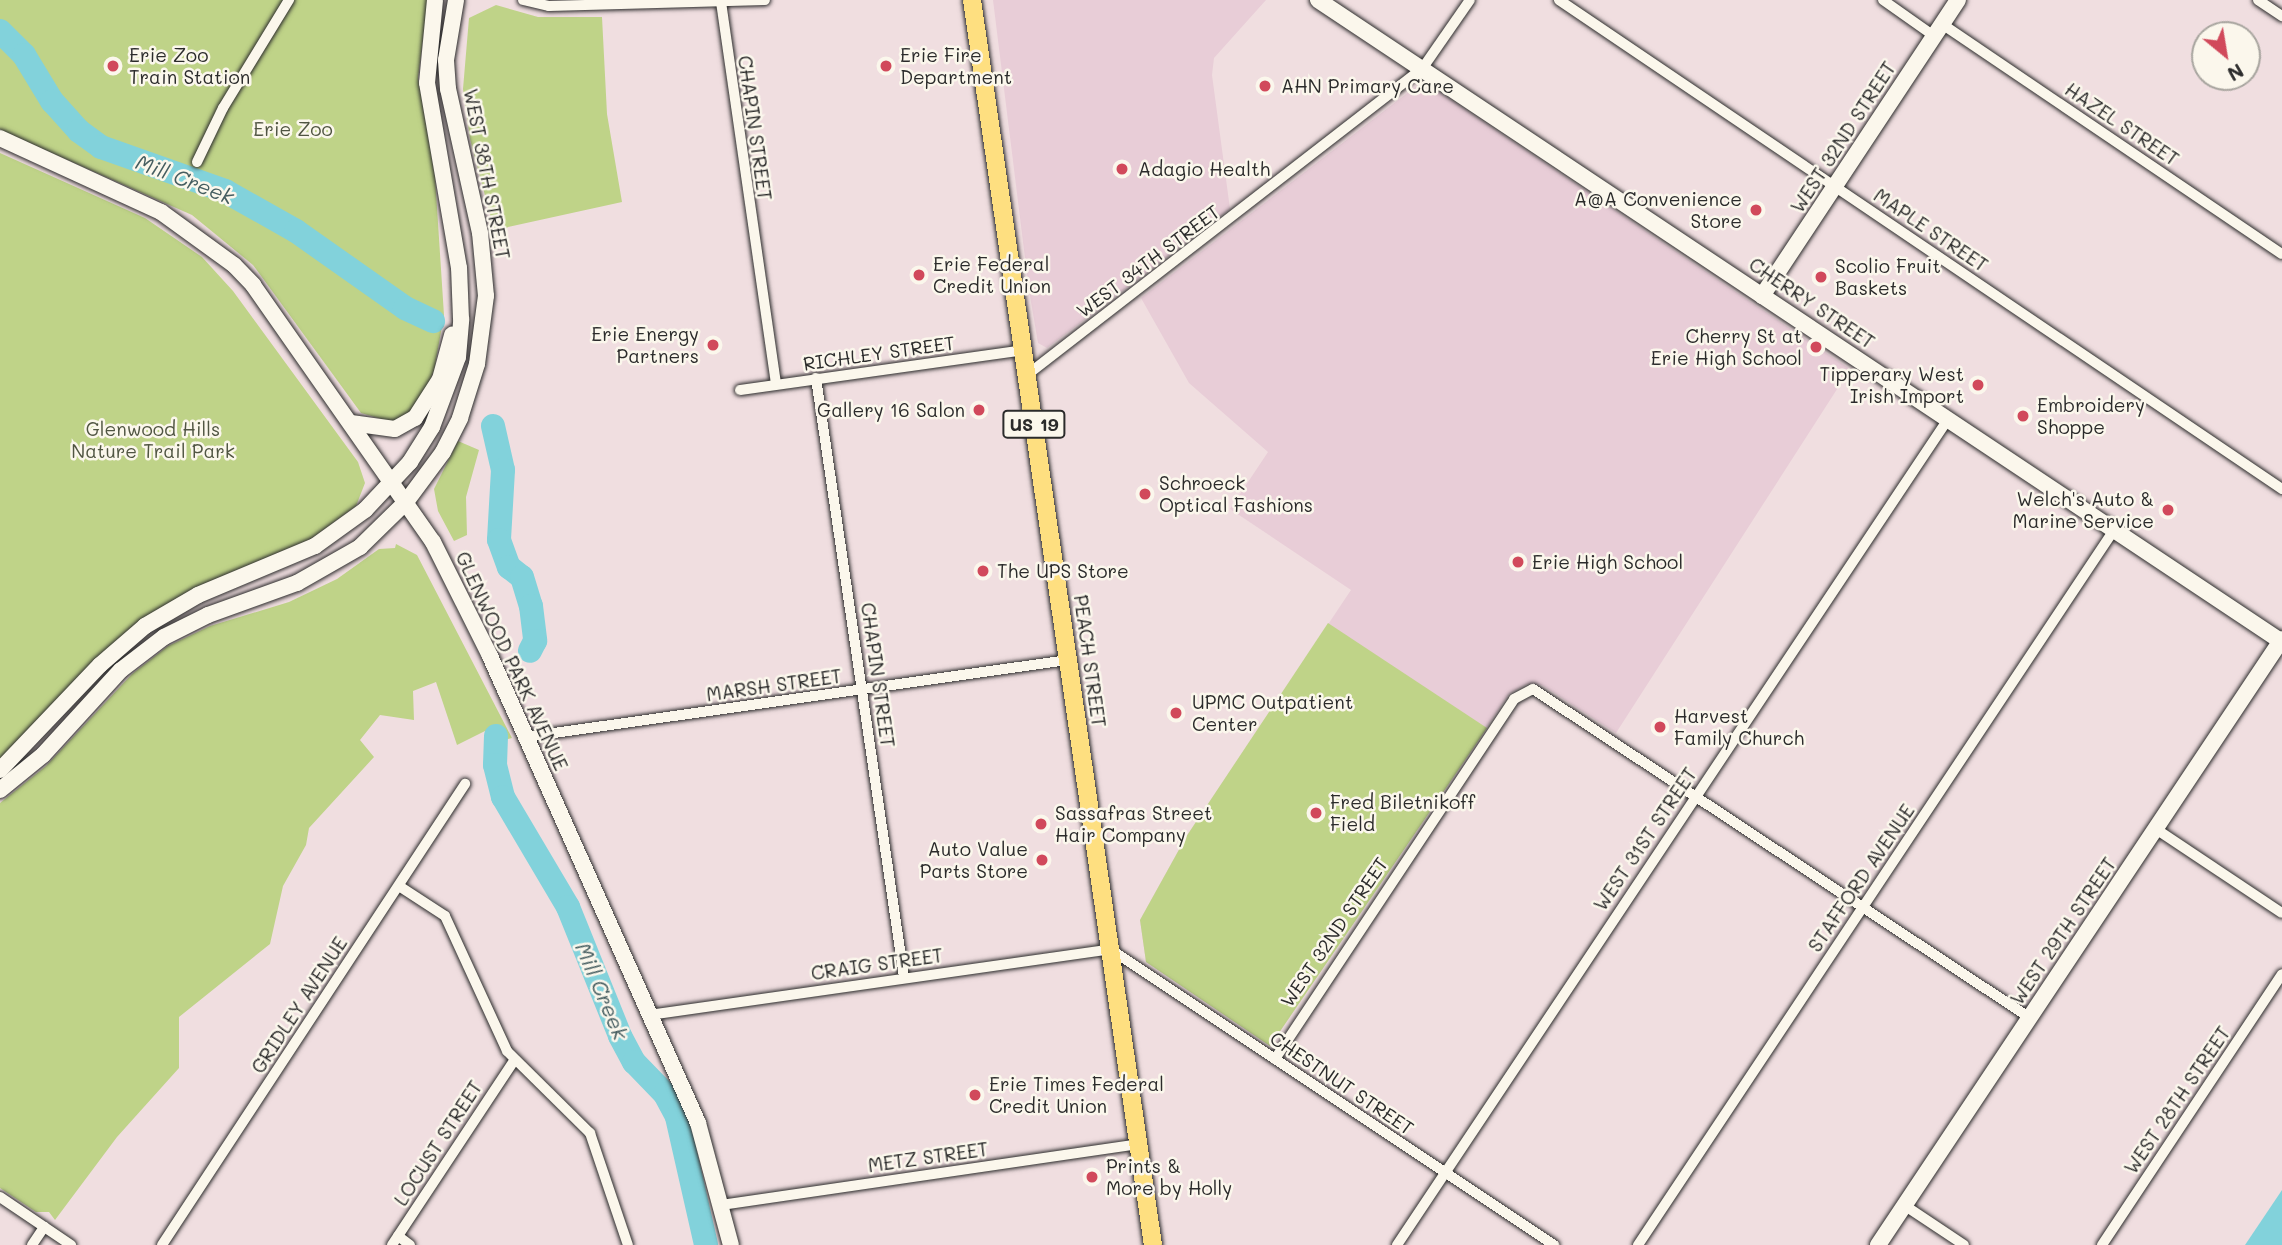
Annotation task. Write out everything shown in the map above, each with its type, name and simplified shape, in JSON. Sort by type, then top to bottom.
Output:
[{"type":"main road","name":"PEACH STREET","points":[[972,0],[1153,1245]]},
{"type":"main road","name":"CHERRY STREET","points":[[1318,0],[2281,640]]},
{"type":"main road","name":"WEST 32ND STREET","points":[[1762,296],[1958,0]]},
{"type":"main road","points":[[0,770],[100,665],[145,626],[198,595],[315,546],[393,484],[432,427],[458,357],[460,313],[459,268],[427,83],[434,4]]},
{"type":"main road","name":"WEST 38TH STREET","points":[[0,790],[36,762],[109,682],[149,647],[192,621],[279,591],[330,566],[376,534],[406,502],[450,437],[477,364],[486,296],[481,233],[448,89],[454,7]]},
{"type":"main road","name":"GLENWOOD PARK AVENUE","points":[[0,138],[151,207],[207,242],[253,285],[406,502],[449,569],[706,1143],[731,1245]]},
{"type":"main road","points":[[351,423],[395,429],[415,418],[440,379],[460,313]]},
{"type":"main road","name":"WEST 29TH STREET","points":[[1878,1245],[2281,640]]},
{"type":"street","points":[[197,162],[223,108],[289,0]]},
{"type":"street","points":[[523,0],[549,6],[765,0]]},
{"type":"street","name":"WEST 34TH STREET","points":[[1027,375],[1422,69],[1470,0]]},
{"type":"street","name":"MAPLE STREET","points":[[1559,0],[2282,489]]},
{"type":"street","name":"HAZEL STREET","points":[[1883,0],[1938,30],[2282,254]]},
{"type":"street","points":[[2258,0],[2282,16]]},
{"type":"street","name":"CHAPIN STREET","points":[[720,2],[776,384]]},
{"type":"street","name":"RICHLEY STREET","points":[[740,390],[1023,350]]},
{"type":"street","name":"CHAPIN STREET","points":[[816,379],[904,977]]},
{"type":"street","name":"WEST 31ST STREET","points":[[1397,1245],[1948,419]]},
{"type":"street","name":"STAFFORD AVENUE","points":[[1638,1245],[2114,530]]},
{"type":"street","name":"MARSH STREET","points":[[526,737],[1068,660]]},
{"type":"street","name":"WEST 32ND STREET","points":[[1275,1059],[1514,699],[1525,691],[1539,691],[1695,795]]},
{"type":"street","name":"GRIDLEY AVENUE","points":[[162,1245],[465,784]]},
{"type":"street","points":[[1695,795],[2030,1018]]},
{"type":"street","points":[[2156,830],[2282,913]]},
{"type":"street","points":[[399,886],[445,916],[514,1061],[590,1133],[628,1245]]},
{"type":"street","name":"CRAIG STREET","points":[[649,1015],[1110,949]]},
{"type":"street","name":"CHESTNUT STREET","points":[[1110,949],[1554,1245]]},
{"type":"street","name":"WEST 28TH STREET","points":[[2102,1245],[2282,974]]},
{"type":"street","name":"LOCUST STREET","points":[[395,1240],[514,1061]]},
{"type":"street","name":"METZ STREET","points":[[721,1205],[1139,1144]]},
{"type":"street","points":[[0,1197],[71,1245]]},
{"type":"street","points":[[1904,1205],[1964,1245]]},
{"type":"street","points":[[32,1245],[44,1227]]},
{"type":"street","points":[[395,1240],[411,1245]]},
{"type":"shaded area","points":[[993,0],[1266,0],[1214,58],[1212,75],[1230,209],[1047,348],[1038,343],[1029,290]]},
{"type":"shaded area","name":"Erie High School","points":[[1423,81],[1850,369],[1616,733],[1542,685],[1527,684],[1509,694],[1270,1046],[1146,962],[1140,920],[1186,837],[1351,590],[1230,509],[1268,452],[1189,383],[1141,298]]},
{"type":"green space","name":"Erie Zoo","points":[[0,0],[428,0],[418,78],[435,177],[444,315],[434,371],[416,411],[392,422],[361,413],[253,265],[192,215],[0,130]]},
{"type":"green space","points":[[496,5],[538,17],[602,17],[607,114],[622,202],[508,227],[496,237],[470,139],[463,89],[469,18]]},
{"type":"green space","name":"Glenwood Hills Nature Trail Park","points":[[0,153],[145,218],[202,257],[233,291],[358,462],[365,483],[356,506],[311,539],[197,587],[147,618],[0,763]]},
{"type":"green space","points":[[458,441],[479,450],[466,497],[467,535],[454,541],[438,511],[434,489]]},
{"type":"green space","points":[[396,544],[417,555],[512,738],[504,740],[485,731],[457,745],[436,682],[413,691],[414,720],[380,715],[360,740],[374,757],[309,828],[306,845],[283,886],[270,944],[179,1017],[179,1068],[117,1137],[55,1220],[49,1212],[36,1212],[0,1188],[0,803],[46,766],[132,674],[168,646],[210,626],[289,602],[337,579],[379,549],[395,548]]},
{"type":"green space","name":"Fred Biletnikoff Field","points":[[1328,623],[1487,728],[1270,1046],[1146,962],[1140,920],[1186,837]]},
{"type":"water","points":[[2282,1190],[2282,1245],[2245,1245]]},
{"type":"waterway","name":"Mill Creek","points":[[0,31],[24,55],[52,101],[79,131],[101,147],[225,191],[296,231],[405,308],[433,321]]},
{"type":"waterway","name":"Mill Creek","points":[[493,426],[503,470],[499,540],[509,567],[522,577],[531,606],[535,641],[530,651]]},
{"type":"waterway","name":"Mill Creek","points":[[496,736],[495,765],[503,797],[568,907],[620,1036],[634,1062],[665,1094],[677,1117],[706,1245]]},
{"type":"place","name":"Erie Zoo Train Station","points":[[113,66]]},
{"type":"place","name":"Erie Fire Department","points":[[886,66]]},
{"type":"place","name":"AHN Primary Care","points":[[1265,86]]},
{"type":"place","name":"Adagio Health","points":[[1122,169]]},
{"type":"place","name":"A@A Convenience Store","points":[[1756,210]]},
{"type":"place","name":"Erie Federal Credit Union","points":[[919,275]]},
{"type":"place","name":"Scolio Fruit Baskets","points":[[1821,277]]},
{"type":"place","name":"Erie Energy Partners","points":[[713,345]]},
{"type":"place","name":"Cherry St at Erie High School","points":[[1816,347]]},
{"type":"place","name":"Tipperary West Irish Import","points":[[1978,385]]},
{"type":"place","name":"Gallery 16 Salon","points":[[979,410]]},
{"type":"place","name":"Embroidery Shoppe","points":[[2023,416]]},
{"type":"place","name":"Schroeck Optical Fashions","points":[[1145,494]]},
{"type":"place","name":"Welch's Auto & Marine Service","points":[[2168,510]]},
{"type":"place","name":"Erie High School","points":[[1518,562]]},
{"type":"place","name":"The UPS Store","points":[[983,571]]},
{"type":"place","name":"UPMC Outpatient Center","points":[[1176,713]]},
{"type":"place","name":"Harvest Family Church","points":[[1660,727]]},
{"type":"place","name":"Fred Biletnikoff Field","points":[[1316,813]]},
{"type":"place","name":"Sassafras Street Hair Company","points":[[1041,824]]},
{"type":"place","name":"Auto Value Parts Store","points":[[1042,860]]},
{"type":"place","name":"Erie Times Federal Credit Union","points":[[975,1095]]},
{"type":"place","name":"Prints & More by Holly","points":[[1092,1177]]}]
